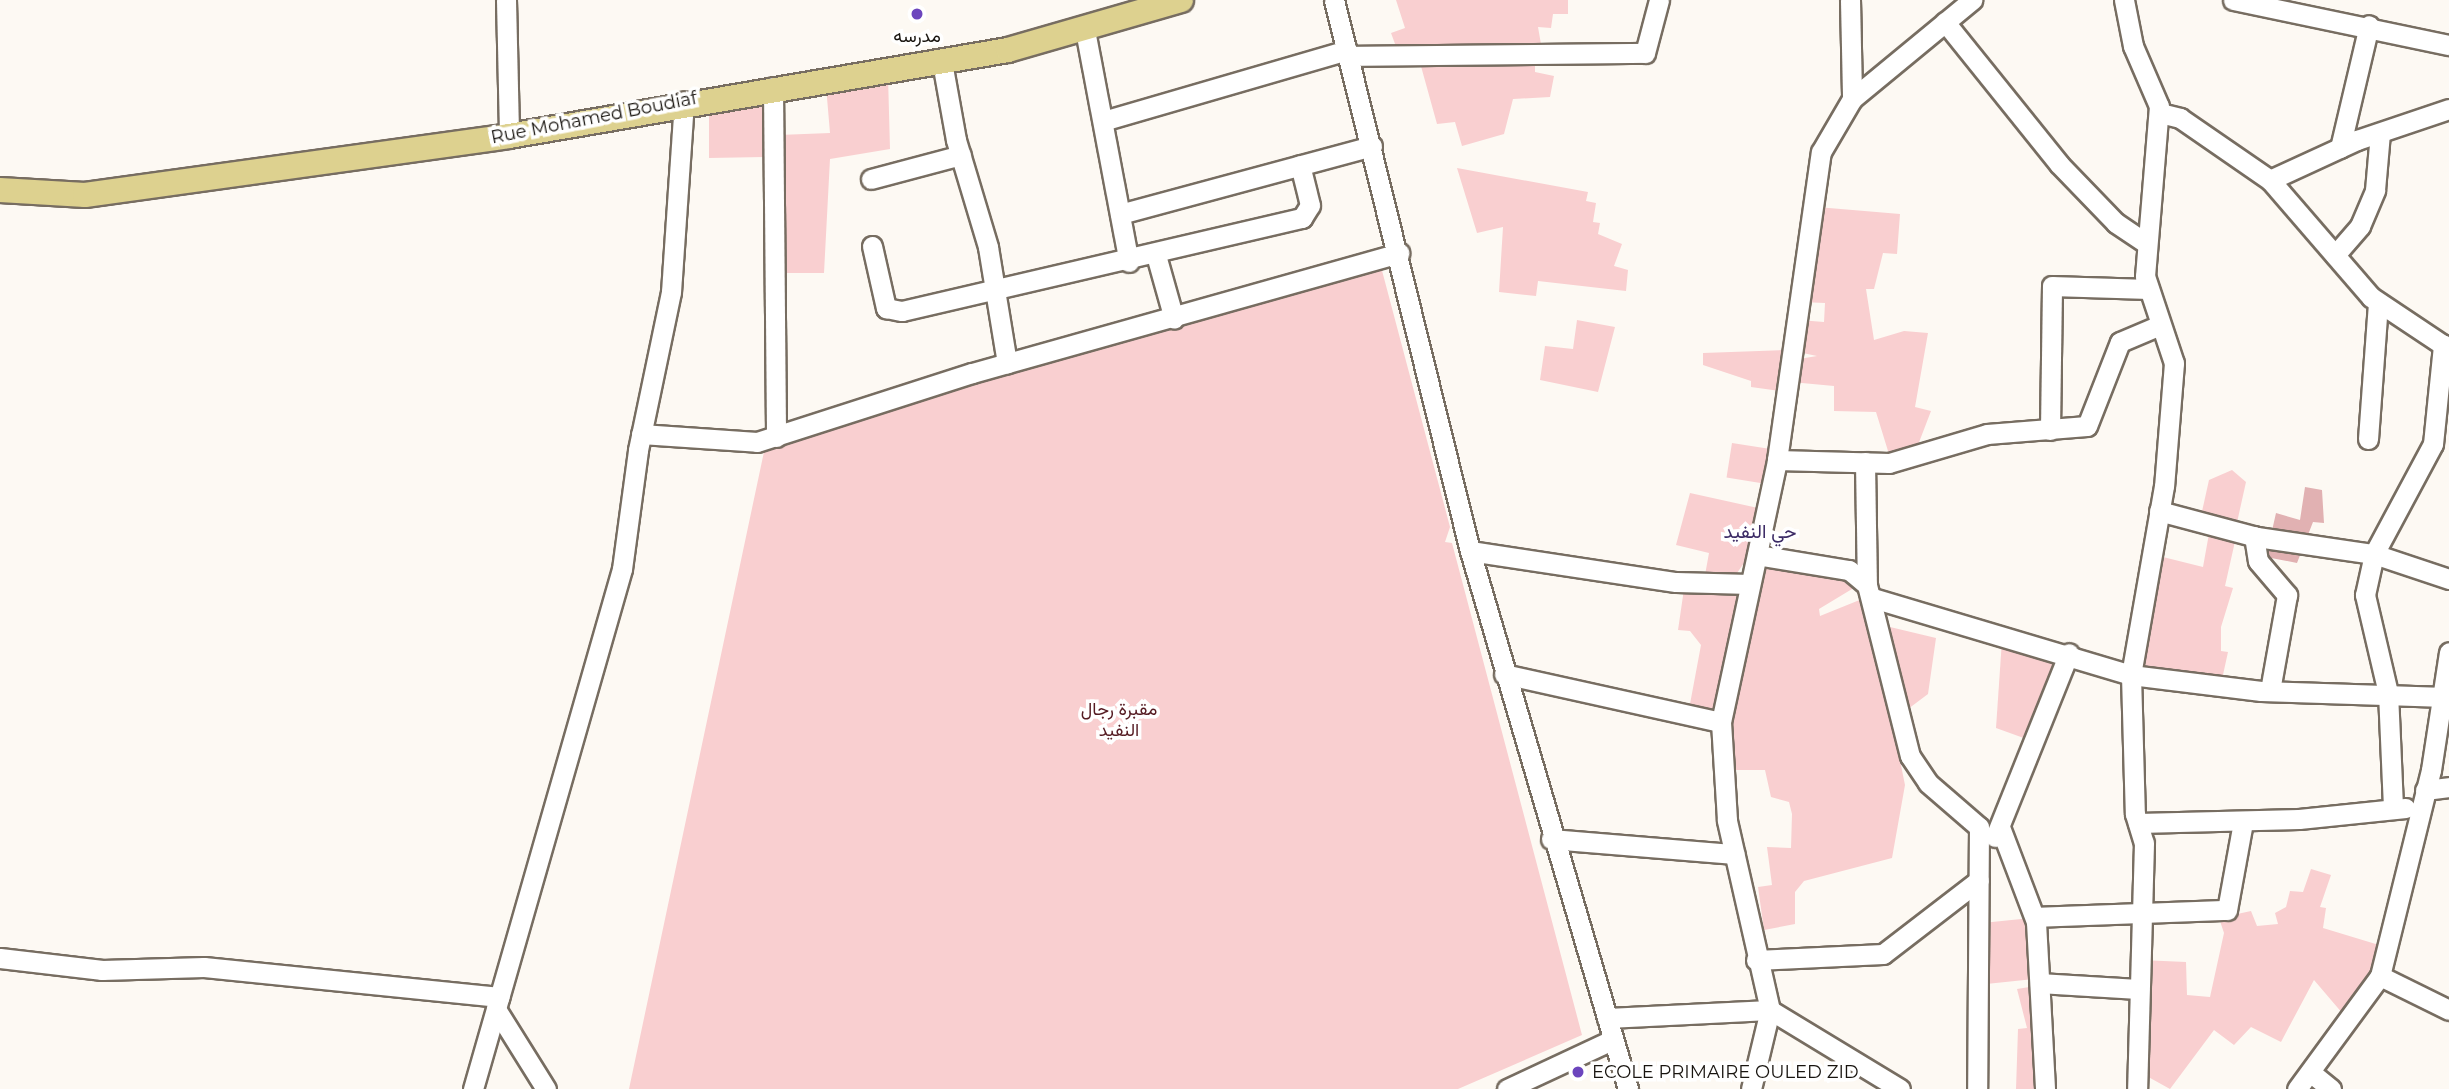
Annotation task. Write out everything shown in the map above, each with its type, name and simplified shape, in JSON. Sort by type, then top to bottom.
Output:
[{"type":"main road","name":"Rue Mohamed Boudiaf","points":[[0,190],[85,195],[509,136],[684,101],[943,62],[1085,30],[1129,8],[1181,0]]},
{"type":"street","points":[[506,0],[509,136]]},
{"type":"street","points":[[1334,0],[1399,253],[1470,551],[1551,839],[1628,1089]]},
{"type":"street","points":[[1102,121],[1348,53],[1645,53],[1659,0]]},
{"type":"street","points":[[1850,0],[1852,99]]},
{"type":"street","points":[[2124,0],[2133,46],[2160,113],[2147,244],[2148,289],[2158,326],[2174,363],[2159,511],[2131,676],[2138,823],[2144,843],[2137,989],[2137,1089]]},
{"type":"street","points":[[2233,0],[2342,9],[2369,25],[2449,45]]},
{"type":"street","points":[[1751,1089],[1770,1010],[1756,960],[1721,779],[1721,722],[1777,460],[1821,152],[1852,99],[1968,1]]},
{"type":"street","points":[[1945,22],[2059,164],[2116,223],[2147,244]]},
{"type":"street","points":[[2340,148],[2369,25]]},
{"type":"street","points":[[1085,30],[1129,262]]},
{"type":"street","points":[[943,62],[961,155],[982,220],[1007,363]]},
{"type":"street","points":[[773,87],[776,437]]},
{"type":"street","points":[[473,1089],[614,605],[641,434],[671,292],[684,101]]},
{"type":"street","points":[[2270,180],[2340,148],[2449,109]]},
{"type":"street","points":[[2160,113],[2180,118],[2270,180],[2378,302],[2446,347],[2433,444],[2374,554],[2365,601],[2388,693],[2393,807]]},
{"type":"street","points":[[2335,255],[2360,226],[2375,190],[2379,134]]},
{"type":"street","points":[[1120,214],[1372,146]]},
{"type":"street","points":[[871,179],[961,155]]},
{"type":"street","points":[[873,246],[890,311],[1129,262],[1306,215],[1300,165]]},
{"type":"street","points":[[641,434],[745,443],[776,437],[1007,363],[1174,319],[1399,253]]},
{"type":"street","points":[[1156,255],[1174,319]]},
{"type":"street","points":[[2050,430],[2052,286],[2148,289]]},
{"type":"street","points":[[2368,439],[2378,302]]},
{"type":"street","points":[[1777,460],[1865,462],[1915,459],[1987,434],[2050,430],[2090,424],[2120,342],[2158,326]]},
{"type":"street","points":[[1865,462],[1870,592],[1910,756],[1928,783],[1975,818],[1980,860],[1977,1089]]},
{"type":"street","points":[[2159,511],[2254,536],[2374,554],[2449,579]]},
{"type":"street","points":[[2254,536],[2258,561],[2287,595],[2270,690]]},
{"type":"street","points":[[1470,551],[1676,582],[1750,584]]},
{"type":"street","points":[[1756,555],[1850,570],[1870,592],[2068,653],[2131,676],[2270,690],[2438,697]]},
{"type":"street","points":[[2297,1089],[2380,976],[2422,799],[2438,697],[2449,652]]},
{"type":"street","points":[[1980,860],[2000,827],[2068,653]]},
{"type":"street","points":[[1504,674],[1721,722]]},
{"type":"street","points":[[2138,823],[2242,822],[2393,807],[2422,799],[2449,787]]},
{"type":"street","points":[[2035,917],[2230,908],[2242,822]]},
{"type":"street","points":[[2000,827],[2035,917],[2045,1089]]},
{"type":"street","points":[[1551,839],[1734,854]]},
{"type":"street","points":[[1756,960],[1884,954],[1979,880]]},
{"type":"street","points":[[0,958],[102,970],[204,967],[497,1003]]},
{"type":"street","points":[[2380,976],[2449,1010]]},
{"type":"street","points":[[2040,984],[2137,989]]},
{"type":"street","points":[[497,1003],[546,1089]]},
{"type":"street","points":[[1607,1018],[1770,1010],[1900,1089]]},
{"type":"street","points":[[1507,1089],[1612,1040]]},
{"type":"street","points":[[2310,1072],[2331,1089]]},
{"type":"green space","points":[[1396,0],[1568,0],[1568,14],[1553,14],[1551,28],[1538,27],[1542,50],[1398,52],[1391,33],[1405,28]]},
{"type":"green space","points":[[1419,59],[1535,65],[1535,72],[1554,76],[1550,97],[1513,99],[1504,134],[1462,146],[1455,122],[1437,124]]},
{"type":"green space","points":[[888,76],[890,149],[830,159],[824,273],[781,273],[779,135],[830,133],[826,86]]},
{"type":"green space","points":[[764,95],[766,157],[709,158],[709,103]]},
{"type":"green space","points":[[1457,168],[1588,192],[1586,201],[1596,203],[1593,222],[1600,223],[1598,234],[1622,244],[1614,266],[1628,270],[1626,291],[1538,281],[1536,296],[1499,292],[1503,227],[1477,233]]},
{"type":"green space","points":[[1817,207],[1900,214],[1897,254],[1883,253],[1874,289],[1866,289],[1874,340],[1904,331],[1928,333],[1915,407],[1931,411],[1918,445],[1897,459],[1888,451],[1876,412],[1834,411],[1834,386],[1791,382],[1793,360],[1817,356],[1798,352],[1799,320],[1824,322],[1825,303],[1801,302]]},
{"type":"green space","name":"مقبرة رجال النفيد","points":[[1380,263],[1450,527],[1445,542],[1452,543],[1582,1035],[1458,1089],[629,1089],[765,447],[839,428],[959,383]]},
{"type":"green space","points":[[1577,320],[1615,327],[1598,392],[1540,380],[1545,346],[1573,349]]},
{"type":"green space","points":[[1785,350],[1780,391],[1751,387],[1751,381],[1703,365],[1703,353]]},
{"type":"green space","points":[[1732,443],[1771,449],[1765,484],[1727,478]]},
{"type":"green space","points":[[2232,470],[2246,482],[2236,527],[2201,516],[2209,480]]},
{"type":"green space","points":[[1690,493],[1758,508],[1749,556],[1737,573],[1705,575],[1709,553],[1676,545]]},
{"type":"green space","points":[[2210,528],[2236,537],[2225,586],[2233,588],[2221,627],[2221,651],[2228,652],[2221,684],[2135,668],[2159,556],[2203,567]]},
{"type":"green space","points":[[1802,553],[1857,586],[1819,609],[1820,616],[1867,597],[1905,785],[1892,858],[1804,881],[1795,892],[1795,924],[1764,930],[1758,887],[1772,885],[1767,847],[1791,848],[1792,814],[1789,802],[1771,797],[1765,770],[1733,770],[1728,728],[1761,561]]},
{"type":"green space","points":[[1741,588],[1719,711],[1690,704],[1701,645],[1690,631],[1678,630],[1684,589]]},
{"type":"green space","points":[[1890,627],[1936,638],[1928,694],[1908,709],[1911,719],[1886,641]]},
{"type":"green space","points":[[2002,640],[2060,655],[2032,741],[1996,728]]},
{"type":"green space","points":[[2311,869],[2331,875],[2320,907],[2326,908],[2323,928],[2379,945],[2370,978],[2343,1014],[2314,980],[2281,1042],[2251,1027],[2234,1045],[2214,1030],[2170,1089],[2143,1074],[2141,960],[2186,962],[2187,995],[2210,997],[2224,933],[2219,918],[2251,911],[2257,926],[2278,924],[2275,913],[2286,907],[2290,891],[2303,892]]},
{"type":"green space","points":[[2031,918],[2037,979],[1989,984],[1982,923]]},
{"type":"green space","points":[[2036,986],[2039,1089],[2016,1089],[2018,1029],[2027,1028],[2017,989]]},
{"type":"shaded area","points":[[2305,487],[2322,490],[2324,523],[2313,522],[2297,563],[2266,557],[2276,513],[2300,520]]},
{"type":"place","name":"مدرسه","points":[[917,14]]},
{"type":"place","name":"ECOLE PRIMAIRE OULED ZID","points":[[1578,1072]]},
{"type":"district","name":"حي النفيد","points":[[1760,532]]}]
